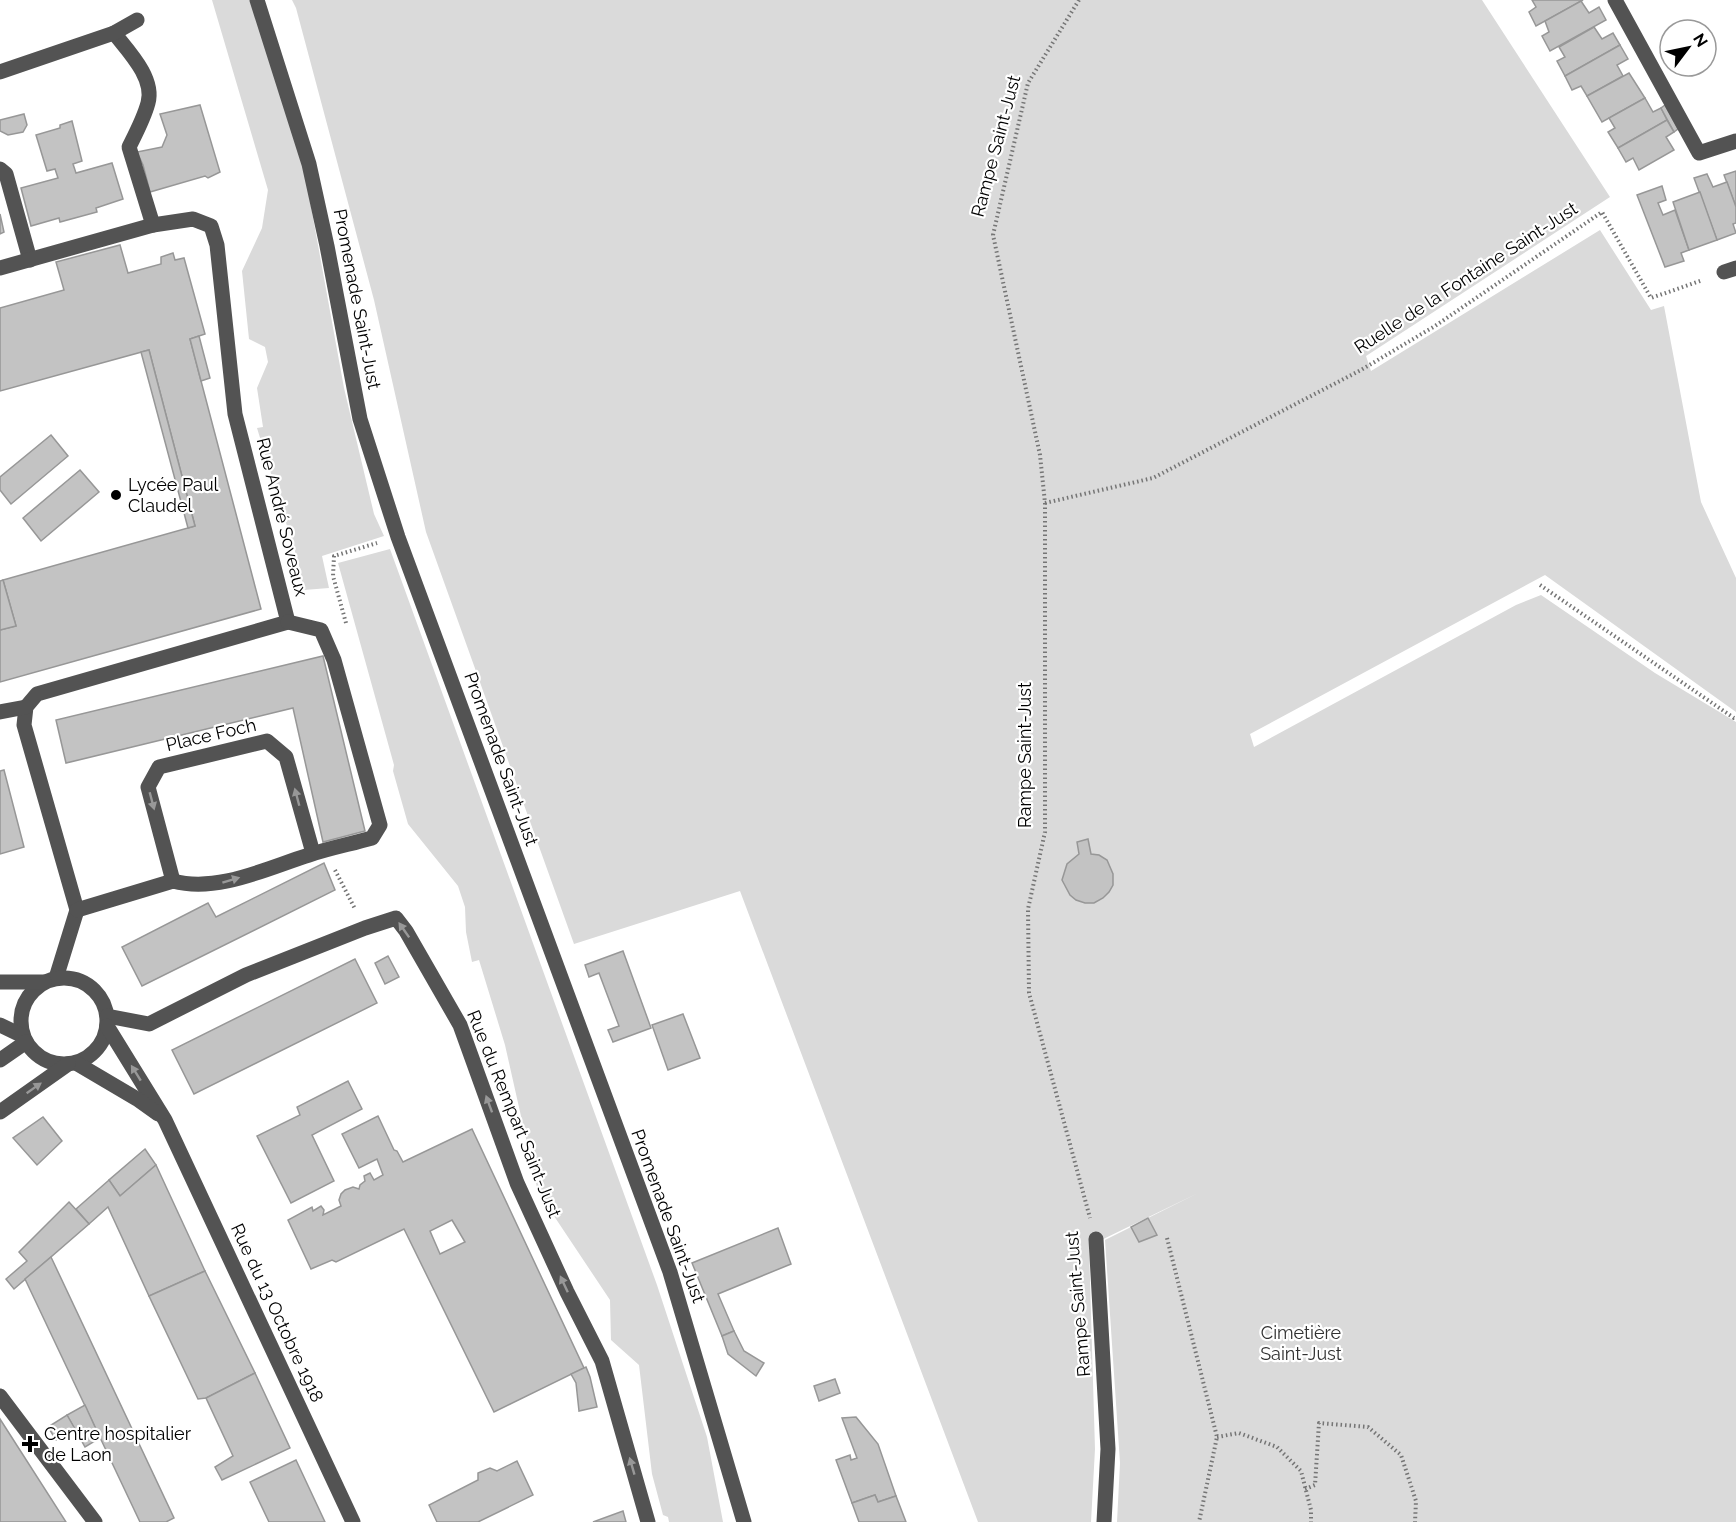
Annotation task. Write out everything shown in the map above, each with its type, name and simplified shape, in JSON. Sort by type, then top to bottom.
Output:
[{"type":"street","name":"Promenade Saint-Just","points":[[256,0],[309,164],[360,419],[398,537],[670,1272],[744,1522]]},
{"type":"street","points":[[1615,0],[1699,153],[1736,141]]},
{"type":"street","points":[[0,72],[114,33],[137,20]]},
{"type":"street","points":[[114,33],[139,65],[147,82],[149,101],[129,147],[153,225]]},
{"type":"street","points":[[0,168],[6,174],[30,260]]},
{"type":"street","name":"Rue André Soveaux","points":[[0,268],[153,225],[193,219],[211,226],[217,245],[235,414],[288,621],[37,694],[26,707]]},
{"type":"street","points":[[77,910],[173,881],[186,885],[222,883],[319,852],[372,838],[380,825],[334,660],[321,630],[288,621]]},
{"type":"street","points":[[0,712],[26,707],[24,725],[77,910],[50,980],[34,989],[26,999],[21,1011],[20,1023],[25,1039],[33,1052],[56,1064],[72,1064]]},
{"type":"street","name":"Place Foch","points":[[173,881],[148,787],[159,767],[267,741],[286,757],[319,852]]},
{"type":"street","name":"Rue du Rempart Saint-Just","points":[[107,1021],[149,1024],[246,975],[396,918],[406,931],[460,1025],[517,1184],[602,1361],[648,1522]]},
{"type":"street","points":[[0,982],[70,978],[83,982],[102,1002],[107,1021],[104,1038],[89,1056],[72,1064],[0,1112]]},
{"type":"street","name":"Rue du 13 Octobre 1918","points":[[107,1021],[165,1120],[353,1522]]},
{"type":"street","points":[[0,1025],[25,1039]]},
{"type":"street","points":[[0,1060],[25,1039]]},
{"type":"street","name":"Rue du 13 Octobre 1918","points":[[72,1064],[137,1099],[165,1120]]},
{"type":"street","name":"Rampe Saint-Just","points":[[1096,1239],[1108,1449],[1104,1522]]},
{"type":"street","points":[[0,1396],[95,1522]]},
{"type":"path","name":"Rampe Saint-Just","points":[[1079,0],[1028,83],[993,235],[1040,455],[1045,503],[1045,832],[1028,909],[1029,993],[1096,1239]]},
{"type":"path","name":"Ruelle de la Fontaine Saint-Just","points":[[1045,503],[1154,478],[1361,370],[1426,332],[1602,212],[1651,298],[1730,270]]},
{"type":"path","points":[[348,632],[333,576],[334,556],[398,537]]},
{"type":"path","points":[[1540,585],[1736,718]]},
{"type":"path","points":[[319,852],[365,928]]},
{"type":"path","points":[[1167,1238],[1217,1437],[1199,1522]]},
{"type":"path","points":[[1305,1489],[1315,1485],[1319,1423],[1368,1427],[1401,1455],[1416,1501],[1415,1522]]},
{"type":"path","points":[[1217,1437],[1239,1434],[1276,1447],[1300,1471],[1311,1510],[1311,1522]]},
{"type":"green space","points":[[212,0],[250,0],[302,157],[344,388],[374,514],[384,536],[322,556],[329,588],[304,590],[299,565],[257,428],[263,427],[257,388],[268,362],[265,347],[249,339],[242,271],[262,228],[268,190]]},
{"type":"green space","name":"Cimetière Saint-Just","points":[[292,0],[1482,0],[1610,197],[1366,356],[1371,371],[1600,230],[1651,310],[1664,306],[1701,502],[1736,578],[1736,712],[1545,575],[1250,734],[1254,747],[1516,605],[1541,595],[1655,673],[1736,722],[1736,1522],[1117,1522],[1120,1463],[1105,1240],[1131,1227],[1139,1242],[1156,1235],[1148,1218],[1198,1193],[1089,1246],[1095,1449],[1091,1522],[978,1522],[740,891],[574,944],[426,532],[374,300]]},
{"type":"green space","points":[[390,549],[657,1285],[707,1437],[723,1522],[669,1522],[668,1517],[663,1515],[652,1474],[639,1365],[611,1340],[610,1300],[538,1192],[505,1045],[479,960],[472,962],[466,932],[465,907],[458,886],[408,824],[338,563]]},
{"type":"building","points":[[1532,0],[1583,0],[1536,26],[1529,12],[1536,7]]},
{"type":"building","points":[[1581,1],[1589,13],[1599,7],[1606,20],[1550,51],[1542,36],[1549,32],[1545,21]]},
{"type":"building","points":[[1594,27],[1602,39],[1613,33],[1620,45],[1565,76],[1557,61],[1565,57],[1559,47]]},
{"type":"building","points":[[1620,45],[1628,59],[1617,65],[1623,76],[1587,96],[1581,86],[1572,90],[1565,76]]},
{"type":"building","points":[[1629,73],[1645,98],[1602,122],[1587,96]]},
{"type":"building","points":[[1645,98],[1653,112],[1661,108],[1667,120],[1618,148],[1608,132],[1615,128],[1609,118]]},
{"type":"building","points":[[200,105],[220,172],[208,178],[205,176],[150,192],[137,152],[162,147],[167,135],[160,114]]},
{"type":"building","points":[[1665,105],[1678,129],[1674,132],[1661,108]]},
{"type":"building","points":[[24,114],[27,125],[23,132],[8,135],[0,131],[0,120]]},
{"type":"building","points":[[1667,120],[1674,132],[1666,137],[1674,150],[1639,170],[1633,158],[1626,162],[1618,148]]},
{"type":"building","points":[[72,121],[82,161],[73,164],[76,173],[112,163],[123,199],[96,208],[97,212],[60,222],[59,218],[31,226],[21,188],[58,178],[55,169],[47,171],[36,135],[60,128],[60,125]]},
{"type":"building","points":[[1736,171],[1736,207],[1724,175]]},
{"type":"building","points":[[1707,174],[1713,187],[1727,182],[1736,207],[1736,223],[1733,224],[1736,233],[1717,240],[1694,178]]},
{"type":"building","points":[[1662,186],[1666,200],[1658,203],[1663,215],[1675,210],[1689,250],[1681,253],[1684,261],[1665,267],[1637,195]]},
{"type":"building","points":[[1700,192],[1717,240],[1689,250],[1673,202]]},
{"type":"building","points":[[0,214],[4,232],[0,234]]},
{"type":"building","points":[[120,245],[128,273],[161,264],[161,257],[173,253],[175,260],[184,258],[205,334],[190,339],[261,609],[0,682],[0,630],[16,626],[3,580],[195,526],[149,350],[0,391],[0,308],[64,290],[56,262]]},
{"type":"building","points":[[199,336],[210,378],[201,381],[190,339]]},
{"type":"building","points":[[149,350],[195,526],[188,528],[141,352]]},
{"type":"building","points":[[51,435],[68,456],[11,504],[0,490],[0,477]]},
{"type":"building","points":[[80,470],[99,492],[41,541],[23,518]]},
{"type":"building","points":[[3,580],[16,626],[0,630],[0,581]]},
{"type":"building","points":[[323,656],[365,831],[323,842],[293,708],[66,763],[56,720]]},
{"type":"building","points":[[4,770],[24,847],[0,854],[0,771]]},
{"type":"building","points":[[1088,839],[1091,854],[1099,855],[1107,860],[1113,874],[1113,885],[1109,892],[1094,903],[1076,900],[1070,895],[1062,880],[1067,864],[1079,854],[1077,842]]},
{"type":"building","points":[[324,863],[335,890],[142,986],[122,947],[208,903],[216,917]]},
{"type":"building","points":[[623,951],[651,1028],[613,1042],[608,1030],[619,1026],[599,973],[589,977],[585,965]]},
{"type":"building","points":[[388,956],[399,977],[385,984],[375,963]]},
{"type":"building","points":[[355,959],[377,1003],[194,1094],[172,1050]]},
{"type":"building","points":[[683,1014],[700,1058],[668,1070],[652,1025]]},
{"type":"building","points":[[348,1081],[362,1109],[312,1135],[334,1181],[291,1203],[257,1136],[300,1115],[297,1107]]},
{"type":"building","points":[[378,1116],[394,1150],[403,1162],[472,1129],[584,1368],[494,1412],[404,1229],[336,1262],[332,1260],[311,1269],[288,1220],[312,1207],[313,1211],[321,1206],[324,1210],[323,1215],[341,1206],[339,1200],[345,1190],[353,1187],[359,1189],[365,1181],[364,1176],[370,1173],[374,1180],[383,1175],[377,1159],[359,1168],[342,1134]],"holes":[[[452,1220],[465,1242],[440,1254],[430,1231]]]},
{"type":"building","points":[[43,1117],[62,1141],[37,1165],[13,1138]]},
{"type":"building","points":[[145,1149],[156,1165],[120,1196],[109,1180]]},
{"type":"building","points":[[156,1165],[205,1271],[149,1296],[108,1207],[89,1224],[76,1209],[109,1180],[120,1196]]},
{"type":"building","points":[[69,1202],[89,1224],[14,1289],[6,1279],[27,1261],[19,1252]]},
{"type":"building","points":[[1148,1218],[1157,1235],[1139,1242],[1131,1227]]},
{"type":"building","points":[[778,1228],[791,1264],[718,1294],[734,1331],[722,1336],[692,1263]]},
{"type":"building","points":[[51,1257],[174,1518],[166,1522],[140,1522],[25,1279]]},
{"type":"building","points":[[205,1271],[255,1373],[206,1398],[198,1399],[149,1296]]},
{"type":"building","points":[[734,1331],[744,1351],[764,1363],[756,1376],[728,1354],[722,1336]]},
{"type":"building","points":[[586,1367],[597,1407],[579,1411],[576,1383],[571,1374]]},
{"type":"building","points":[[255,1373],[290,1448],[222,1480],[215,1467],[233,1456],[206,1398]]},
{"type":"building","points":[[835,1379],[840,1393],[819,1401],[814,1386]]},
{"type":"building","points":[[85,1405],[100,1438],[85,1447],[67,1415]]},
{"type":"building","points":[[67,1415],[75,1429],[56,1440],[48,1427]]},
{"type":"building","points":[[856,1417],[878,1444],[896,1496],[878,1502],[875,1495],[852,1503],[836,1460],[850,1455],[851,1460],[857,1458],[842,1418]]},
{"type":"building","points":[[0,1419],[66,1522],[0,1522]]},
{"type":"building","points":[[296,1460],[325,1522],[269,1522],[250,1482]]},
{"type":"building","points":[[517,1461],[533,1495],[478,1522],[437,1522],[429,1505],[478,1480],[478,1473],[490,1468],[497,1471]]},
{"type":"building","points":[[875,1495],[878,1502],[896,1496],[906,1522],[859,1522],[852,1503]]},
{"type":"building","points":[[623,1511],[626,1522],[593,1522]]},
{"type":"place","name":"Lycée Paul Claudel","points":[[116,495]]},
{"type":"place","name":"Centre hospitalier de Laon","points":[[30,1444]]}]
